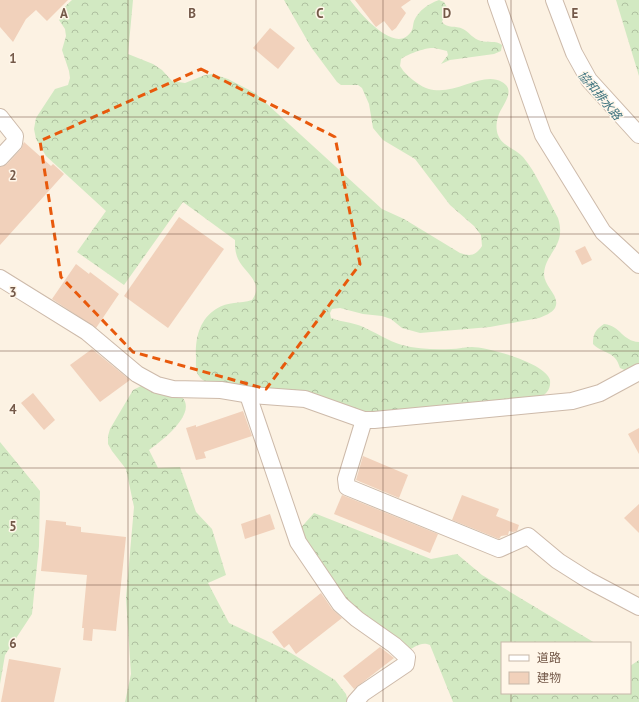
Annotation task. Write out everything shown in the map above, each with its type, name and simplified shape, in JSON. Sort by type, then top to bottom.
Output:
[{"type":"street","points":[[496,0],[543,135],[603,232],[639,265]]},
{"type":"street","points":[[554,0],[574,53],[589,80],[639,135]]},
{"type":"street","points":[[0,117],[15,136],[14,143],[0,158]]},
{"type":"street","points":[[0,278],[87,332],[137,374],[157,385],[172,389],[221,390],[248,395],[304,399],[364,420],[572,401],[600,393],[639,372]]},
{"type":"street","points":[[248,395],[298,542],[340,604],[357,619],[394,644],[407,657],[406,664],[363,692],[355,702]]},
{"type":"street","points":[[364,420],[346,479],[346,483],[350,489],[499,549],[528,536],[558,561],[588,580],[639,607]]},
{"type":"highlighted area","points":[[201,69],[335,137],[360,264],[266,389],[133,352],[61,277],[40,141]]},
{"type":"green space","points":[[72,0],[133,0],[128,54],[153,64],[162,70],[172,81],[185,83],[205,75],[213,74],[228,79],[255,93],[382,209],[404,219],[460,253],[467,255],[475,253],[482,246],[481,235],[474,226],[450,205],[415,159],[383,140],[373,128],[369,104],[362,88],[358,85],[341,85],[337,82],[311,47],[284,0],[350,0],[361,14],[379,30],[388,36],[397,39],[405,37],[412,30],[414,21],[421,11],[431,3],[439,0],[444,2],[447,7],[442,22],[444,24],[463,29],[478,40],[500,43],[502,45],[501,51],[494,54],[450,60],[441,64],[448,55],[447,51],[434,48],[417,51],[401,59],[400,66],[412,79],[428,89],[451,89],[483,80],[493,79],[502,82],[507,86],[507,99],[499,113],[497,122],[498,135],[506,145],[520,154],[528,163],[558,218],[560,236],[555,249],[545,266],[544,274],[545,279],[556,299],[554,310],[539,318],[490,327],[420,333],[402,328],[391,319],[382,316],[363,314],[340,308],[332,309],[330,313],[331,318],[361,326],[402,345],[432,349],[472,347],[515,357],[528,362],[546,374],[550,380],[550,386],[547,391],[538,399],[373,416],[212,384],[202,379],[196,370],[196,344],[202,324],[210,313],[220,306],[252,300],[255,294],[255,283],[238,259],[235,250],[235,240],[183,202],[124,285],[77,252],[106,211],[46,156],[36,139],[34,129],[36,118],[55,89],[68,85],[70,78],[69,71],[62,50],[66,36],[65,29],[59,20],[63,9]]},
{"type":"green space","points":[[616,0],[639,0],[639,76]]},
{"type":"green space","points":[[604,324],[610,325],[629,339],[639,342],[639,368],[627,371],[620,368],[618,362],[612,355],[593,344],[595,332]]},
{"type":"green space","points":[[143,385],[175,393],[182,397],[186,404],[185,411],[176,427],[149,450],[158,468],[180,467],[196,512],[212,529],[226,575],[208,583],[229,623],[286,650],[335,680],[346,694],[348,702],[125,702],[131,674],[126,598],[134,507],[126,469],[108,444],[108,436],[110,429],[133,390]]},
{"type":"green space","points":[[0,442],[40,491],[39,546],[32,614],[5,655],[0,684]]},
{"type":"green space","points":[[314,513],[431,559],[457,554],[482,575],[593,642],[501,642],[501,694],[631,694],[631,665],[639,660],[639,702],[453,702],[430,645],[421,644],[408,650],[359,616],[297,532]]},
{"type":"building","points":[[0,0],[68,0],[47,21],[36,10],[26,19],[13,42],[0,27]]},
{"type":"building","points":[[355,0],[411,0],[401,7],[406,13],[396,28],[392,31],[384,21],[376,27]]},
{"type":"building","points":[[270,28],[295,48],[278,69],[253,48]]},
{"type":"building","points":[[24,142],[51,166],[53,164],[64,174],[0,245],[0,167],[7,164],[21,149]]},
{"type":"building","points":[[179,217],[224,249],[168,328],[124,296]]},
{"type":"building","points":[[585,246],[592,260],[582,265],[575,251]]},
{"type":"building","points":[[76,264],[89,274],[90,272],[119,294],[96,328],[52,299]]},
{"type":"building","points":[[92,349],[130,380],[100,402],[70,365]]},
{"type":"building","points":[[33,393],[55,420],[44,430],[21,403]]},
{"type":"building","points":[[243,411],[252,436],[204,452],[206,458],[196,460],[186,428],[196,425],[196,427]]},
{"type":"building","points":[[639,428],[639,454],[628,434]]},
{"type":"building","points":[[363,456],[408,475],[399,498],[356,480]]},
{"type":"building","points":[[342,495],[438,534],[430,553],[334,514]]},
{"type":"building","points":[[462,495],[499,509],[496,516],[519,525],[517,531],[509,531],[508,535],[501,536],[499,539],[452,520]]},
{"type":"building","points":[[639,504],[639,533],[624,518]]},
{"type":"building","points":[[270,514],[275,529],[245,539],[241,524]]},
{"type":"building","points":[[46,520],[66,522],[66,525],[81,527],[81,532],[126,537],[116,631],[93,629],[92,641],[83,640],[84,628],[82,628],[87,575],[41,571]]},
{"type":"building","points":[[321,593],[332,609],[342,618],[296,654],[289,644],[284,648],[272,632]]},
{"type":"building","points":[[380,647],[394,658],[354,689],[343,676]]},
{"type":"building","points":[[9,659],[61,668],[54,702],[1,702]]},
{"type":"water label","name":"協和排水路","points":[[600,95]]}]
